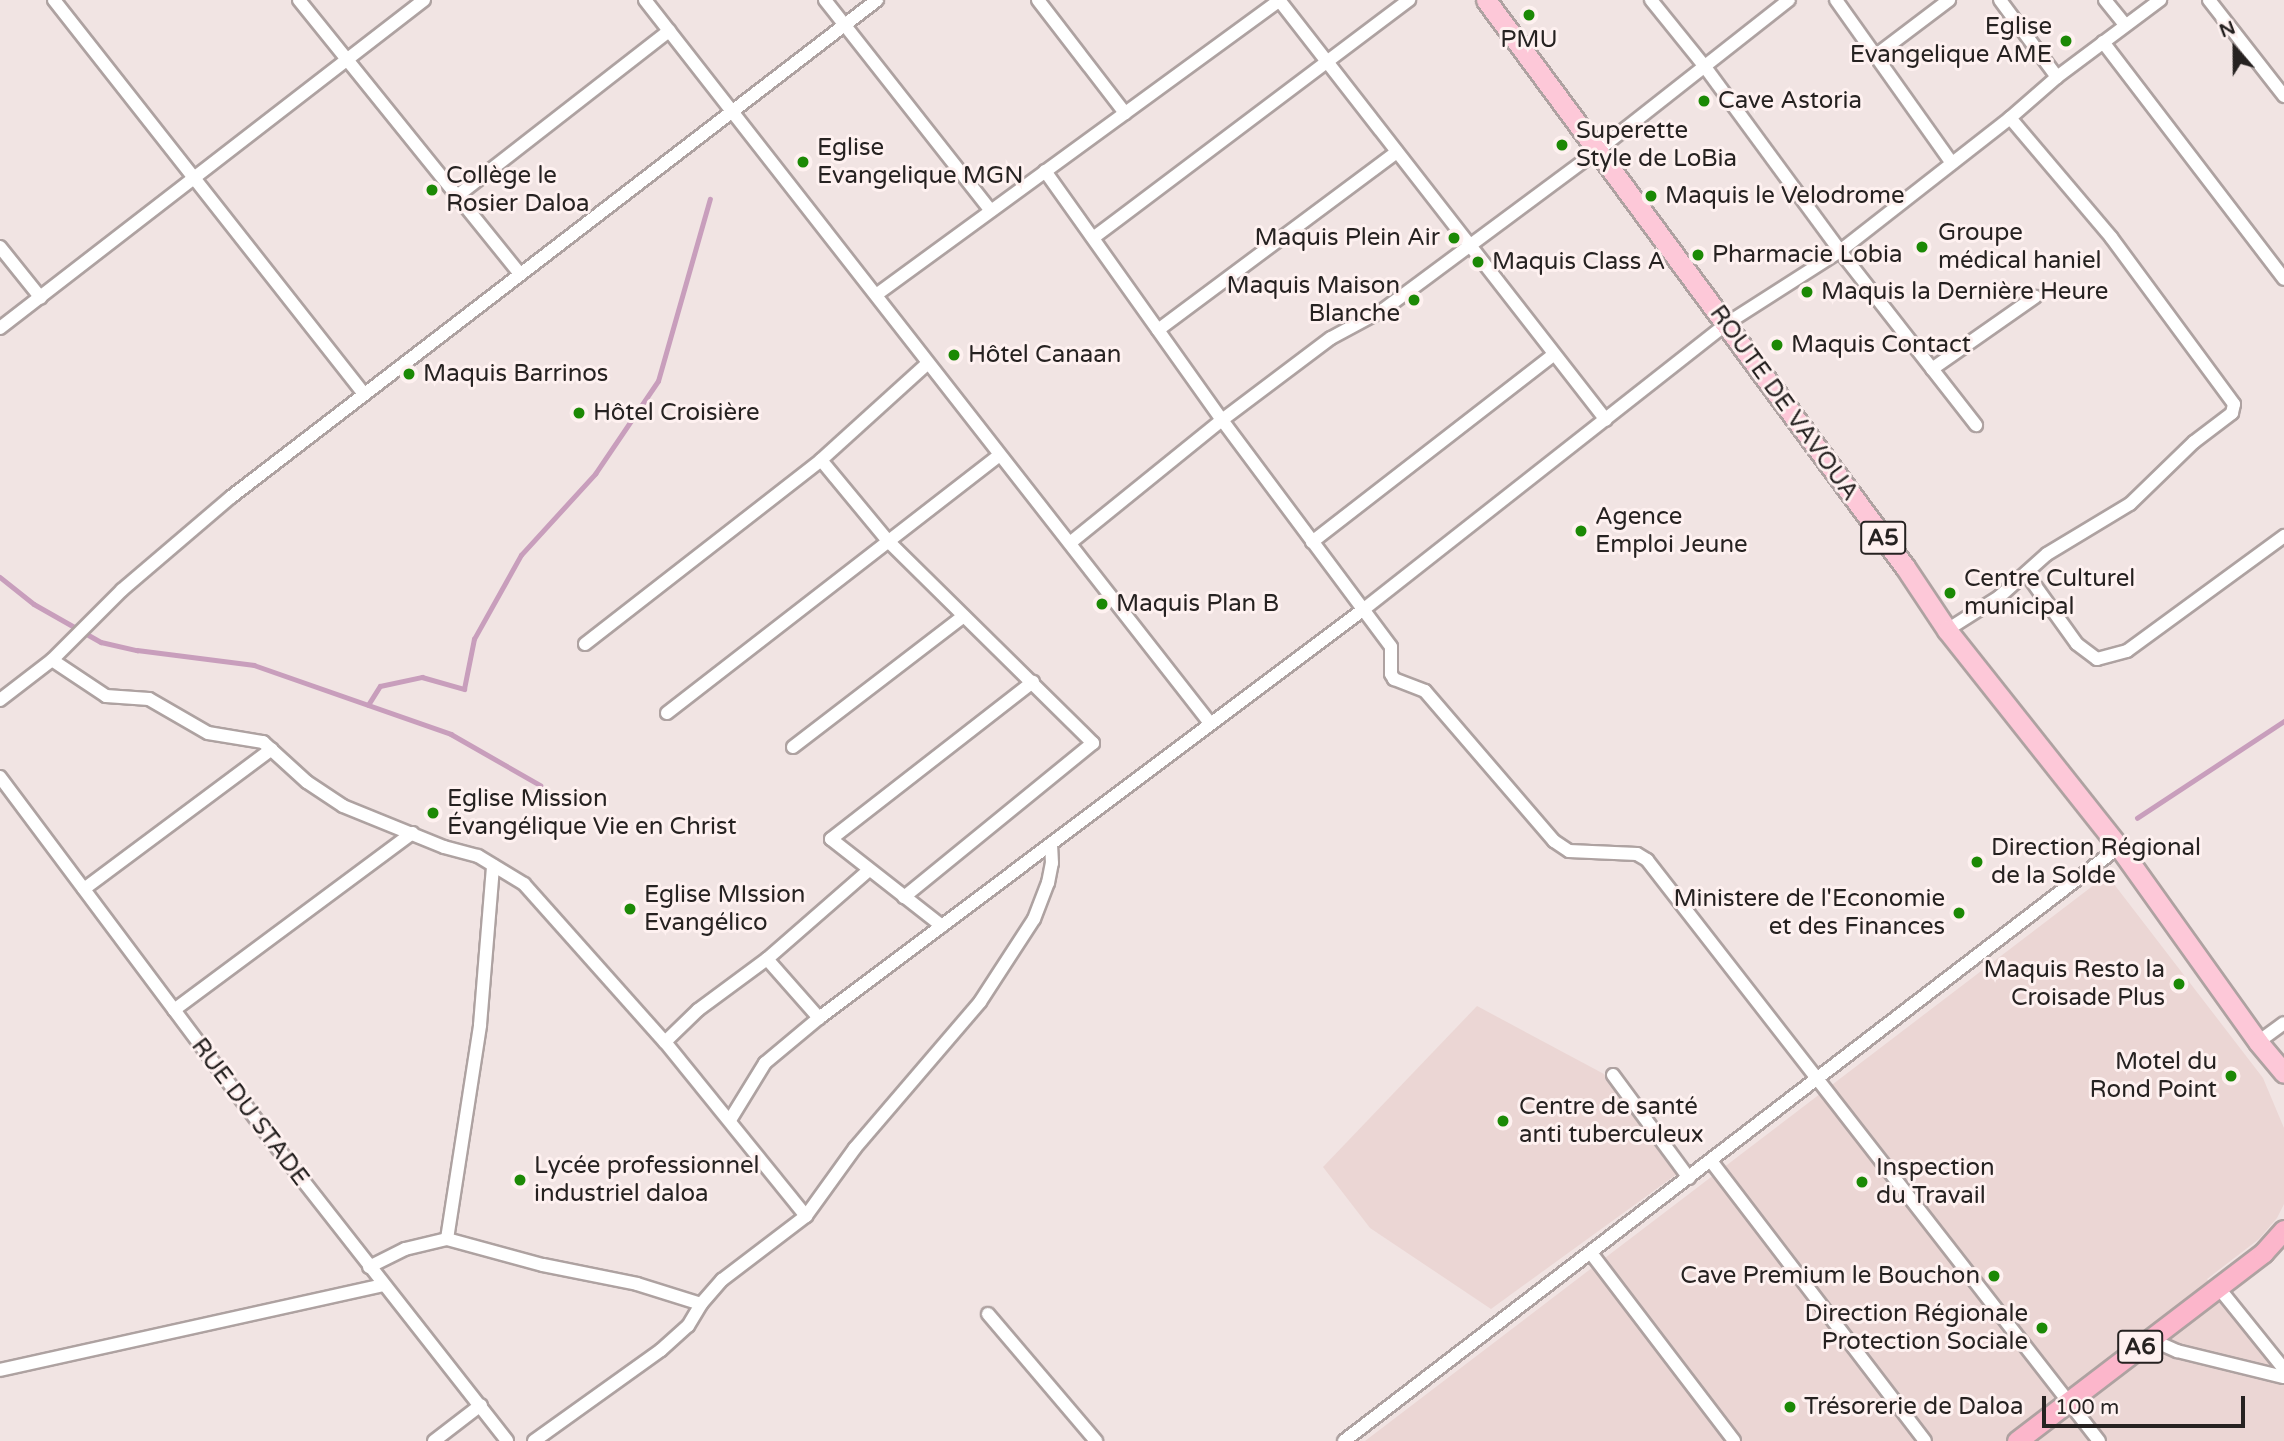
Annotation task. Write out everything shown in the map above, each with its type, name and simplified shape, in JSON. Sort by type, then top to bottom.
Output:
[{"type":"highway","name":"A6","points":[[2017,1441],[2150,1339],[2223,1293],[2284,1230]]},
{"type":"highway","name":"A6","points":[[2263,1253],[2284,1249]]},
{"type":"main road","name":"ROUTE DE VAVOUA","points":[[1486,0],[1905,567],[1947,630],[2119,847],[2258,1042],[2284,1073]]},
{"type":"street","points":[[54,0],[364,394]]},
{"type":"street","points":[[299,0],[519,273]]},
{"type":"street","points":[[0,328],[424,0]]},
{"type":"street","points":[[645,0],[1209,722]]},
{"type":"street","points":[[825,0],[991,211]]},
{"type":"street","points":[[0,700],[52,660],[122,590],[191,531],[519,273],[877,0]]},
{"type":"street","points":[[1038,0],[1125,113]]},
{"type":"street","points":[[876,295],[1279,0],[1606,420]]},
{"type":"street","points":[[1093,238],[1409,0]]},
{"type":"street","points":[[1651,0],[1705,67],[1840,251],[1976,425]]},
{"type":"street","points":[[1070,543],[1222,420],[1331,338],[1383,310],[1597,151],[1789,0]]},
{"type":"street","points":[[1836,0],[1952,163]]},
{"type":"street","points":[[1875,57],[1949,0]]},
{"type":"street","points":[[2000,0],[2057,77]]},
{"type":"street","points":[[2105,0],[2125,25]]},
{"type":"street","points":[[730,1120],[765,1063],[819,1018],[1364,608],[1726,324],[1840,251],[2010,118],[2057,77],[2160,0]]},
{"type":"street","points":[[2209,0],[2284,96]]},
{"type":"street","points":[[457,196],[669,31]]},
{"type":"street","points":[[2103,42],[2284,279]]},
{"type":"street","points":[[1947,630],[1999,597],[2047,554],[2130,504],[2194,442],[2232,413],[2234,404],[2110,237],[2010,118]]},
{"type":"street","points":[[1158,330],[1397,152]]},
{"type":"street","points":[[1045,171],[1222,420],[1391,647],[1391,674],[1394,679],[1425,691],[1554,841],[1569,851],[1637,854],[1647,860],[2099,1441]]},
{"type":"street","points":[[0,247],[41,298]]},
{"type":"street","points":[[1932,369],[2035,297]]},
{"type":"street","points":[[1312,541],[1554,354]]},
{"type":"street","points":[[585,644],[821,460],[928,362]]},
{"type":"street","points":[[667,713],[1000,455]]},
{"type":"street","points":[[821,460],[888,541],[1033,682],[1093,745],[904,897]]},
{"type":"street","points":[[2026,573],[2077,645],[2097,659],[2127,651],[2284,536]]},
{"type":"street","points":[[793,747],[964,616]]},
{"type":"street","points":[[52,660],[106,696],[149,699],[208,733],[263,742],[307,782],[343,806],[478,856],[524,884],[665,1042],[806,1216]]},
{"type":"street","points":[[942,926],[832,842],[832,837],[1033,682]]},
{"type":"street","points":[[84,889],[271,749]]},
{"type":"street","name":"RUE DU STADE","points":[[0,777],[369,1267],[507,1441]]},
{"type":"street","points":[[174,1010],[412,833]]},
{"type":"street","points":[[534,1441],[661,1350],[688,1326],[701,1304],[722,1280],[806,1216],[892,1102],[980,1002],[1034,919],[1048,883],[1051,844]]},
{"type":"street","points":[[1344,1441],[2119,847]]},
{"type":"street","points":[[447,1239],[480,1025],[493,866]]},
{"type":"street","points":[[665,1042],[698,1010],[767,959],[869,870]]},
{"type":"street","points":[[767,959],[819,1018]]},
{"type":"street","points":[[2258,1042],[2284,1023]]},
{"type":"street","points":[[1613,1075],[1689,1178]]},
{"type":"street","points":[[1711,1161],[1926,1441]]},
{"type":"street","points":[[369,1267],[405,1249],[447,1239],[542,1265],[637,1284],[701,1304]]},
{"type":"street","points":[[1591,1253],[1734,1441]]},
{"type":"street","points":[[0,1370],[383,1285]]},
{"type":"street","points":[[2223,1293],[2284,1368]]},
{"type":"street","points":[[988,1314],[1096,1441]]},
{"type":"street","points":[[2150,1339],[2177,1351],[2284,1377]]},
{"type":"street","points":[[434,1441],[481,1405]]},
{"type":"shaded area","points":[[2107,875],[2263,1078],[2284,1128],[2284,1204],[2277,1218],[2259,1239],[2207,1279],[2284,1375],[2284,1441],[1365,1441]]},
{"type":"shaded area","name":"Centre de santé anti tuberculeux","points":[[1477,1006],[1604,1074],[1677,1174],[1491,1309],[1370,1228],[1323,1167]]},
{"type":"waterway","points":[[368,705],[380,686],[422,677],[464,689],[474,639],[521,555],[595,474],[658,381],[710,199]]},
{"type":"waterway","points":[[0,577],[34,604],[101,642],[137,650],[254,665],[451,734],[540,785]]},
{"type":"waterway","points":[[2137,818],[2284,721]]},
{"type":"place","name":"PMU","points":[[1529,15]]},
{"type":"place","name":"Eglise Evangelique AME","points":[[2066,41]]},
{"type":"place","name":"Cave Astoria","points":[[1704,101]]},
{"type":"place","name":"Superette Style de LoBia","points":[[1562,145]]},
{"type":"place","name":"Eglise Evangelique MGN","points":[[803,162]]},
{"type":"place","name":"Collège le Rosier Daloa","points":[[432,190]]},
{"type":"place","name":"Maquis le Velodrome","points":[[1651,196]]},
{"type":"place","name":"Maquis Plein Air","points":[[1454,238]]},
{"type":"place","name":"Groupe médical haniel","points":[[1922,247]]},
{"type":"place","name":"Pharmacie Lobia","points":[[1698,255]]},
{"type":"place","name":"Maquis Class A","points":[[1478,262]]},
{"type":"place","name":"Maquis la Dernière Heure","points":[[1807,292]]},
{"type":"place","name":"Maquis Maison Blanche","points":[[1414,300]]},
{"type":"place","name":"Maquis Contact","points":[[1777,345]]},
{"type":"place","name":"Hôtel Canaan","points":[[954,355]]},
{"type":"place","name":"Maquis Barrinos","points":[[409,374]]},
{"type":"place","name":"Hôtel Croisière","points":[[579,413]]},
{"type":"place","name":"Agence Emploi Jeune","points":[[1581,531]]},
{"type":"place","name":"Centre Culturel municipal","points":[[1950,593]]},
{"type":"place","name":"Maquis Plan B","points":[[1102,604]]},
{"type":"place","name":"Eglise Mission Évangélique Vie en Christ","points":[[433,813]]},
{"type":"place","name":"Direction Régional de la Solde","points":[[1977,862]]},
{"type":"place","name":"Eglise MIssion Evangélico","points":[[630,909]]},
{"type":"place","name":"Ministere de l'Economie et des Finances","points":[[1959,913]]},
{"type":"place","name":"Maquis Resto la Croisade Plus","points":[[2179,984]]},
{"type":"place","name":"Motel du Rond Point","points":[[2231,1076]]},
{"type":"place","name":"Centre de santé anti tuberculeux","points":[[1503,1121]]},
{"type":"place","name":"Lycée professionnel industriel daloa","points":[[520,1180]]},
{"type":"place","name":"Inspection du Travail","points":[[1862,1182]]},
{"type":"place","name":"Cave Premium le Bouchon","points":[[1994,1276]]},
{"type":"place","name":"Direction Régionale Protection Sociale","points":[[2042,1328]]},
{"type":"place","name":"Trésorerie de Daloa","points":[[1790,1407]]}]
